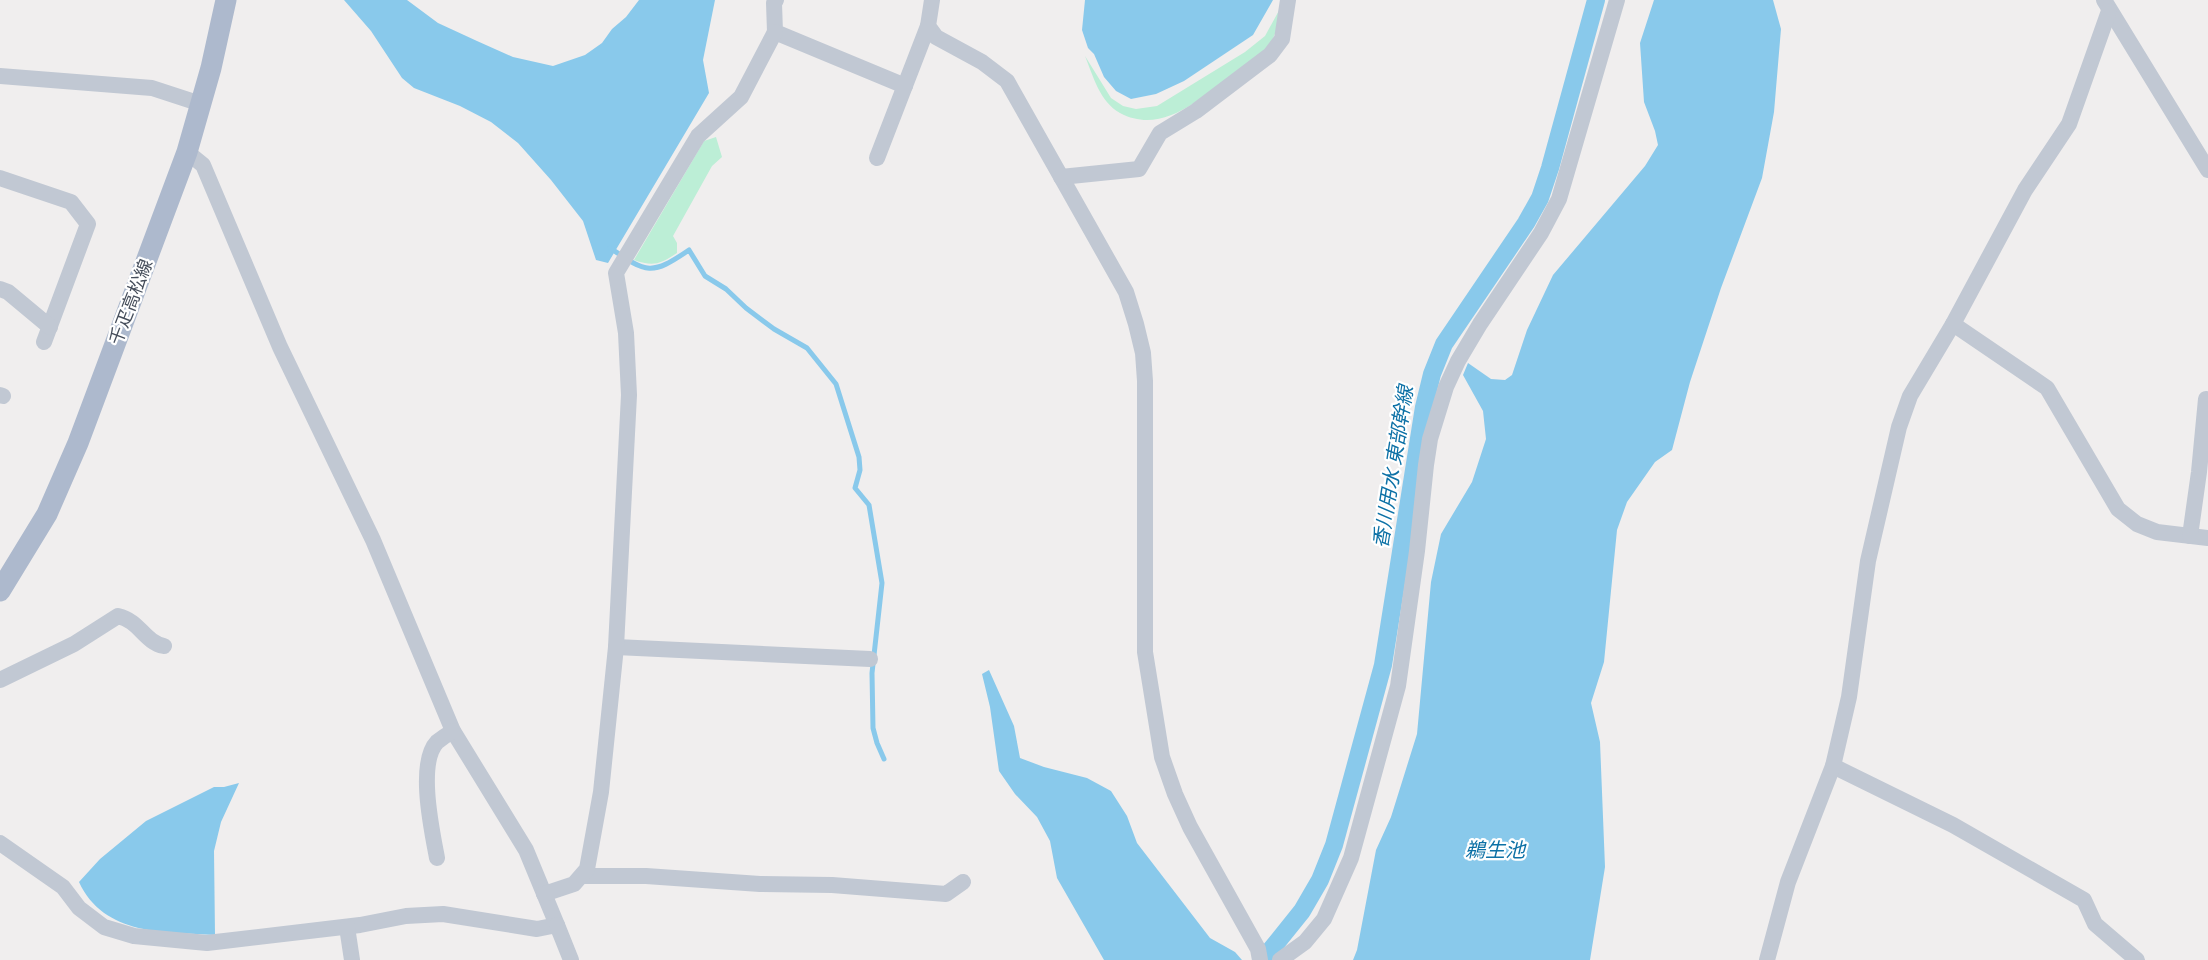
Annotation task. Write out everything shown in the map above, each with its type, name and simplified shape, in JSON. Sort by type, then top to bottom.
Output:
[{"type":"main road","name":"千疋高松線","points":[[0,591],[47,514],[74,453],[187,152],[226,0]]},
{"type":"street","points":[[544,894],[574,884],[587,869],[601,792],[616,647],[629,395],[626,333],[616,273],[698,135],[741,97],[775,32],[774,3],[776,0]]},
{"type":"street","points":[[877,158],[928,26],[932,0]]},
{"type":"street","points":[[1061,177],[1139,169],[1160,133],[1196,111],[1270,55],[1282,39],[1288,0]]},
{"type":"street","points":[[1280,960],[1305,942],[1324,919],[1351,858],[1398,687],[1430,439],[1446,387],[1480,324],[1541,234],[1559,198],[1617,0]]},
{"type":"street","points":[[2107,5],[2208,170]]},
{"type":"street","points":[[1767,960],[1788,882],[1833,765],[1849,697],[1869,561],[1899,427],[1910,396],[1953,324],[2025,190],[2069,124],[2107,5]]},
{"type":"street","points":[[928,26],[936,37],[981,62],[1007,81],[1125,292],[1143,353],[1145,652],[1162,757],[1190,827],[1258,949],[1260,960]]},
{"type":"street","points":[[775,32],[905,86]]},
{"type":"street","points":[[0,76],[152,88],[201,104]]},
{"type":"street","points":[[187,152],[203,165],[280,346],[373,540],[453,731],[526,850],[571,960]]},
{"type":"street","points":[[0,178],[70,202],[88,224],[47,334],[8,292],[0,289]]},
{"type":"street","points":[[1953,324],[2047,388],[2118,509],[2137,524],[2157,532],[2208,538]]},
{"type":"street","points":[[2190,536],[2206,399]]},
{"type":"street","points":[[0,680],[74,644],[118,616],[130,619],[156,645],[164,646]]},
{"type":"street","points":[[616,647],[870,659]]},
{"type":"street","points":[[437,858],[429,808],[428,760],[436,743],[453,731]]},
{"type":"street","points":[[1833,765],[1953,825],[2084,900],[2095,924],[2137,960]]},
{"type":"street","points":[[0,843],[63,887],[79,908],[104,927],[134,936],[207,944],[347,927],[406,916],[443,914],[537,929],[557,925]]},
{"type":"street","points":[[582,876],[646,876],[760,884],[832,885],[946,894],[963,882]]},
{"type":"street","points":[[347,927],[352,960]]},
{"type":"green space","points":[[1282,5],[1275,33],[1264,52],[1195,102],[1167,117],[1151,120],[1136,119],[1113,108],[1098,88],[1085,56],[1111,98],[1123,106],[1136,109],[1157,106],[1245,52],[1265,36]]},
{"type":"green space","points":[[716,137],[722,157],[712,166],[673,236],[677,243],[677,253],[657,263],[634,260],[704,141]]},
{"type":"water","points":[[344,0],[407,0],[438,23],[477,41],[513,57],[553,66],[585,55],[602,43],[639,0],[715,0],[703,60],[709,93],[608,263],[596,260],[583,221],[518,143],[491,122],[460,106],[414,88],[402,78],[371,31]]},
{"type":"water","points":[[1085,0],[1273,0],[1253,35],[1184,81],[1156,94],[1131,99],[1116,91],[1104,77],[1094,54],[1088,48],[1082,30]]},
{"type":"water","name":"鵜生池","points":[[1654,0],[1773,0],[1781,29],[1774,112],[1762,178],[1721,288],[1690,382],[1672,450],[1655,462],[1627,502],[1617,530],[1604,662],[1591,703],[1600,742],[1605,867],[1590,960],[1353,960],[1357,950],[1376,850],[1391,817],[1417,734],[1431,582],[1441,534],[1472,482],[1486,439],[1483,411],[1463,375],[1468,363],[1491,379],[1505,380],[1512,375],[1527,330],[1553,275],[1645,166],[1658,145],[1644,102],[1640,43]]},
{"type":"water","points":[[989,670],[1014,726],[1020,758],[1087,778],[1111,791],[1127,816],[1137,843],[1210,938],[1235,952],[1242,960],[1104,960],[1057,878],[1050,841],[1037,817],[1015,794],[999,771],[990,707],[982,674]]},
{"type":"water","points":[[239,783],[221,822],[214,851],[215,935],[138,928],[104,913],[90,900],[79,882],[100,859],[146,821],[214,787]]},
{"type":"waterway","name":"香川用水 東部幹線","points":[[1269,952],[1302,911],[1320,880],[1334,845],[1383,665],[1424,407],[1432,374],[1444,344],[1526,223],[1540,198],[1596,0]]},
{"type":"waterway","points":[[610,248],[633,263],[649,268],[666,264],[689,250],[705,276],[726,289],[774,329],[807,348],[836,384],[859,457],[860,470],[855,488],[869,505],[882,583],[872,673],[873,728],[884,759]]}]
